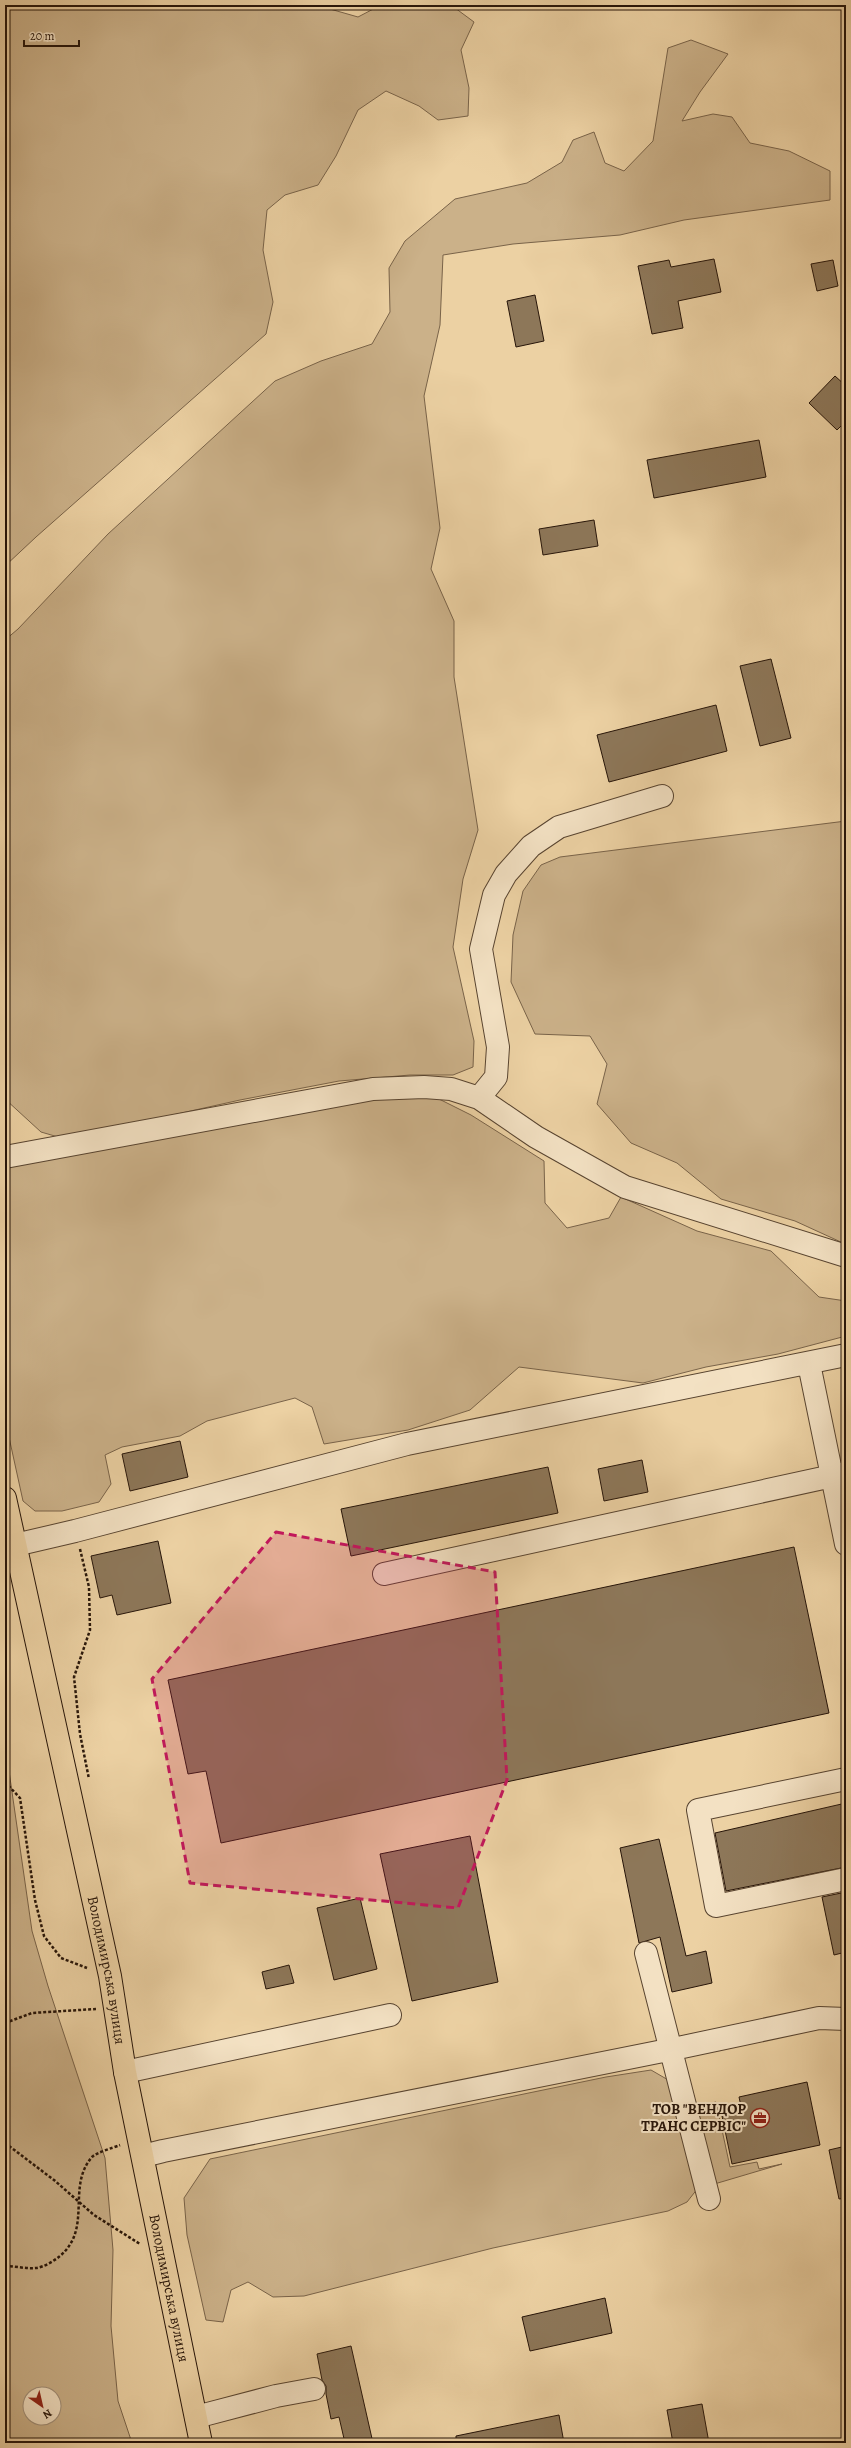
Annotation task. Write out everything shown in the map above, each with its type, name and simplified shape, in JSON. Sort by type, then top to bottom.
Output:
[{"type":"main road","name":"Володимирська вулиця","points":[[5,1498],[110,1976],[125,2072],[201,2443]]},
{"type":"street","points":[[480,1098],[496,1077],[498,1047],[481,949],[494,895],[506,874],[531,846],[559,827],[662,796]]},
{"type":"street","points":[[5,1157],[373,1089],[424,1087],[451,1089],[480,1098],[536,1137],[625,1187],[846,1256]]},
{"type":"street","points":[[15,1545],[75,1531],[407,1444],[846,1356]]},
{"type":"street","points":[[810,1364],[839,1474],[846,1544]]},
{"type":"street","points":[[384,1574],[839,1474]]},
{"type":"street","points":[[846,1779],[698,1810],[716,1906],[846,1879]]},
{"type":"street","points":[[646,1953],[709,2199]]},
{"type":"street","points":[[125,2072],[390,2014]]},
{"type":"street","points":[[142,2150],[162,2151],[819,2018],[846,2019]]},
{"type":"street","points":[[196,2417],[276,2396],[314,2389]]},
{"type":"path","points":[[75,1531],[89,1587],[90,1630],[74,1677],[80,1734],[90,1781]]},
{"type":"path","points":[[5,1782],[20,1798],[35,1900],[44,1936],[61,1958],[110,1976]]},
{"type":"path","points":[[5,2023],[32,2013],[114,2008]]},
{"type":"path","points":[[5,2142],[78,2199],[94,2215],[141,2244],[163,2253]]},
{"type":"path","points":[[5,2266],[36,2268],[54,2261],[68,2249],[75,2239],[78,2227],[78,2199],[84,2171],[93,2156],[119,2145],[142,2150]]},
{"type":"highlighted area","points":[[276,1532],[495,1572],[507,1780],[458,1908],[190,1883],[152,1679]]},
{"type":"shaded area","points":[[5,5],[316,5],[358,17],[381,5],[451,5],[474,22],[461,50],[469,88],[468,116],[438,120],[419,106],[386,91],[358,110],[336,156],[318,185],[285,195],[267,210],[263,250],[273,302],[266,334],[5,566]]},
{"type":"shaded area","points":[[691,40],[728,54],[700,92],[682,121],[713,114],[732,117],[750,143],[789,151],[830,171],[830,200],[684,220],[620,235],[513,244],[443,255],[440,325],[424,396],[440,528],[431,569],[454,621],[454,677],[478,830],[463,879],[453,947],[474,1041],[473,1067],[453,1075],[410,1075],[339,1081],[240,1100],[65,1139],[41,1132],[5,1099],[5,640],[18,629],[108,534],[275,381],[321,361],[372,344],[390,312],[389,268],[405,241],[455,199],[527,183],[562,162],[573,140],[594,132],[605,163],[624,171],[653,141],[668,48]]},
{"type":"shaded area","points":[[846,821],[846,1240],[843,1243],[795,1221],[721,1199],[677,1163],[631,1143],[597,1104],[607,1064],[590,1036],[535,1034],[511,982],[513,935],[523,891],[541,865],[560,857]]},
{"type":"shaded area","points":[[431,1095],[471,1115],[544,1161],[545,1203],[567,1228],[609,1218],[621,1197],[697,1231],[771,1251],[819,1297],[846,1301],[846,1336],[778,1354],[706,1367],[643,1383],[519,1367],[470,1410],[408,1430],[324,1444],[312,1407],[295,1398],[207,1421],[180,1436],[122,1447],[105,1455],[111,1484],[99,1502],[62,1511],[35,1511],[23,1501],[5,1419],[5,1167],[384,1097]]},
{"type":"shaded area","points":[[5,1726],[7,1757],[32,1931],[48,1986],[105,2158],[113,2250],[111,2326],[118,2401],[132,2443],[5,2443]]},
{"type":"shaded area","points":[[651,2070],[670,2081],[698,2188],[687,2202],[668,2211],[493,2248],[304,2296],[273,2297],[248,2282],[231,2290],[223,2322],[206,2320],[187,2235],[184,2198],[210,2159],[606,2077]]},
{"type":"shaded area","points":[[716,2102],[730,2167],[757,2162],[759,2169],[782,2164],[711,2185],[695,2107]]},
{"type":"building","points":[[714,259],[721,292],[678,301],[683,328],[652,334],[638,266],[669,260],[671,267]]},
{"type":"building","points":[[833,260],[838,286],[817,291],[811,264]]},
{"type":"building","points":[[535,295],[544,341],[516,347],[507,301]]},
{"type":"building","points":[[835,376],[846,386],[846,421],[837,430],[809,403]]},
{"type":"building","points":[[759,440],[766,477],[654,498],[647,460]]},
{"type":"building","points":[[594,520],[598,546],[543,555],[539,529]]},
{"type":"building","points":[[771,659],[791,738],[760,746],[740,666]]},
{"type":"building","points":[[716,705],[727,751],[609,782],[597,735]]},
{"type":"building","points":[[180,1441],[188,1477],[130,1491],[122,1454]]},
{"type":"building","points":[[642,1460],[648,1492],[604,1501],[598,1469]]},
{"type":"building","points":[[548,1467],[558,1513],[351,1556],[341,1509]]},
{"type":"building","points":[[158,1541],[171,1603],[117,1615],[112,1595],[100,1598],[91,1556]]},
{"type":"building","points":[[794,1547],[829,1713],[221,1843],[206,1771],[188,1774],[168,1680]]},
{"type":"building","points":[[846,1803],[846,1867],[726,1891],[715,1833]]},
{"type":"building","points":[[470,1836],[498,1982],[412,2001],[380,1854]]},
{"type":"building","points":[[659,1839],[686,1956],[706,1951],[712,1983],[672,1992],[660,1937],[639,1943],[620,1848]]},
{"type":"building","points":[[846,1892],[846,1952],[834,1955],[822,1897]]},
{"type":"building","points":[[360,1898],[377,1969],[334,1980],[317,1908]]},
{"type":"building","points":[[289,1965],[294,1983],[266,1989],[262,1972]]},
{"type":"building","points":[[807,2082],[820,2145],[732,2164],[722,2116],[742,2111],[739,2097]]},
{"type":"building","points":[[846,2146],[846,2198],[839,2199],[829,2150]]},
{"type":"building","points":[[605,2298],[612,2333],[530,2351],[522,2317]]},
{"type":"building","points":[[351,2346],[373,2443],[345,2443],[339,2417],[331,2419],[326,2386],[322,2380],[317,2354]]},
{"type":"building","points":[[702,2404],[709,2443],[673,2443],[667,2410]]},
{"type":"building","points":[[559,2415],[564,2443],[456,2443],[456,2436]]},
{"type":"place","name":"ТОВ \"ВЕНДОР ТРАНС СЕРВІС\"","points":[[760,2118]]}]
